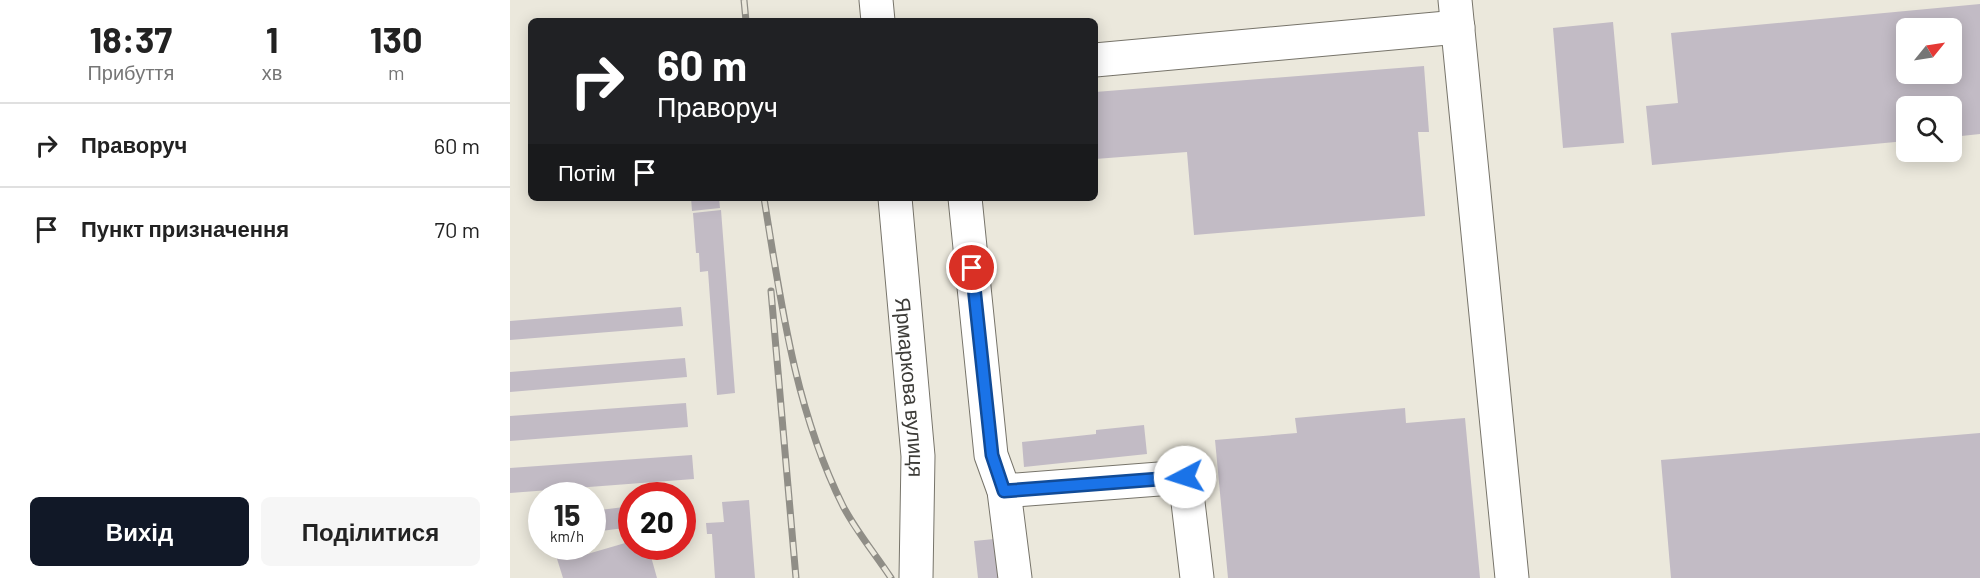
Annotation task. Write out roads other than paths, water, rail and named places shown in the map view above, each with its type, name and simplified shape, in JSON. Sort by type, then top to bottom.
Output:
[{"type":"street","points":[[876,0],[878,18]]},
{"type":"street","points":[[1098,60],[1456,13],[1512,578]]},
{"type":"street","name":"Ярмаркова вулиця","points":[[895,201],[918,456],[916,578]]},
{"type":"street","points":[[965,201],[992,455],[1004,491],[1015,578]]},
{"type":"street","points":[[1004,491],[1185,477],[1197,578]]},
{"type":"railway","points":[[744,0],[746,18]]},
{"type":"railway","points":[[764,201],[792,355],[813,432],[843,506],[891,578]]},
{"type":"railway","points":[[771,291],[796,578]]}]
